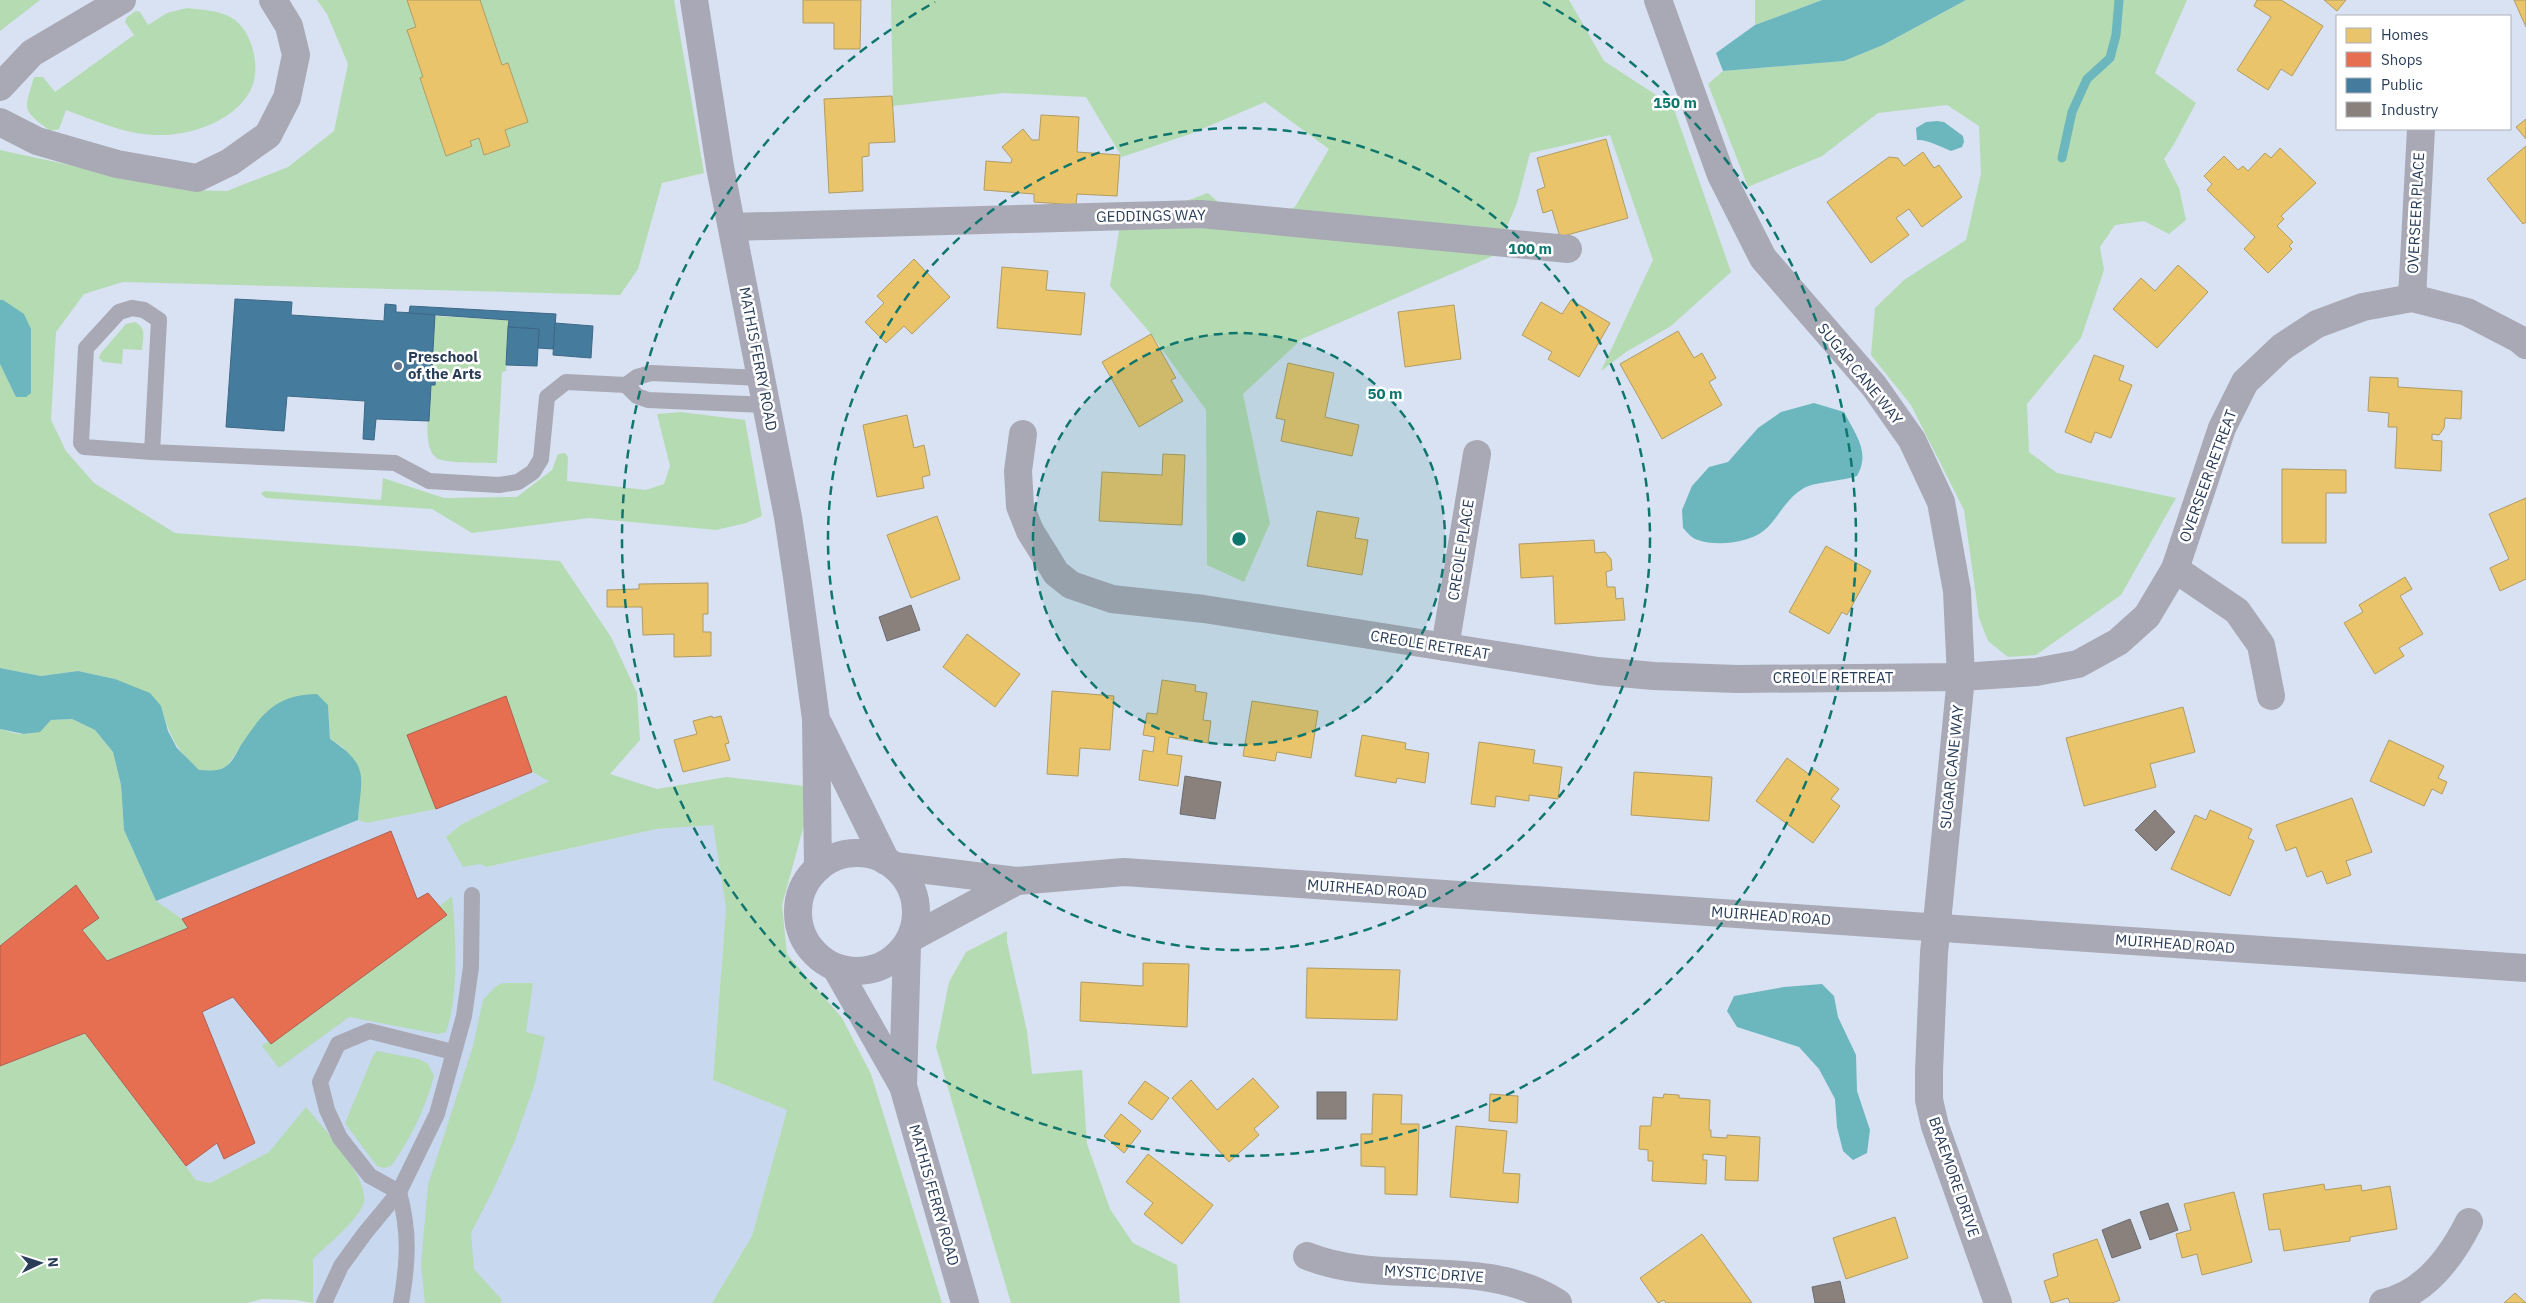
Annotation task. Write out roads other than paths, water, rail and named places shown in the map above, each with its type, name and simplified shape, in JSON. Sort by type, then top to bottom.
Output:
[{"type":"main road","name":"MATHIS FERRY ROAD","points":[[694,0],[732,227],[788,517],[816,719],[818,868]]},
{"type":"main road","name":"MATHIS FERRY ROAD","points":[[816,719],[890,863]]},
{"type":"main road","points":[[851,853],[869,854],[890,863],[905,877],[914,899],[915,923],[909,941],[896,957],[883,966],[868,971],[851,972],[836,968],[822,960],[811,950],[799,923],[801,893],[818,868],[833,858],[851,853]]},
{"type":"main road","name":"MATHIS FERRY ROAD","points":[[904,1086],[909,941]]},
{"type":"main road","name":"MATHIS FERRY ROAD","points":[[836,968],[904,1086],[965,1303]]},
{"type":"street","points":[[0,87],[32,53],[122,0]]},
{"type":"street","points":[[0,122],[37,141],[117,164],[197,178],[230,162],[268,135],[287,98],[296,55],[289,26],[272,0]]},
{"type":"street","name":"SUGAR CANE WAY","points":[[1658,0],[1721,175],[1762,258],[1874,386],[1912,440],[1941,502],[1957,591],[1961,677],[1936,927]]},
{"type":"street","name":"OVERSEER PLACE","points":[[2412,298],[2421,130]]},
{"type":"street","name":"GEDDINGS WAY","points":[[732,227],[1202,214],[1568,249]]},
{"type":"street","name":"OVERSEER RETREAT","points":[[1961,677],[2036,672],[2078,664],[2118,642],[2147,616],[2175,569],[2222,428],[2245,382],[2282,347],[2317,324],[2363,307],[2412,298],[2466,312],[2519,339],[2526,345]]},
{"type":"street","name":"CREOLE RETREAT","points":[[1023,434],[1018,471],[1020,506],[1030,531],[1056,572],[1070,585],[1112,599],[1204,609],[1598,671],[1654,676],[1737,679],[1961,677]]},
{"type":"street","name":"CREOLE PLACE","points":[[1445,647],[1477,454]]},
{"type":"street","points":[[2175,569],[2237,611],[2261,645],[2271,696]]},
{"type":"street","name":"MUIRHEAD ROAD","points":[[890,863],[1017,881],[1124,872],[2526,968]]},
{"type":"street","name":"MUIRHEAD ROAD","points":[[909,941],[1017,881]]},
{"type":"street","name":"BRAEMORE DRIVE","points":[[1936,927],[1929,1100],[1935,1126],[1998,1303]]},
{"type":"street","points":[[2383,1303],[2400,1299],[2438,1270],[2459,1242],[2469,1222]]},
{"type":"street","name":"MYSTIC DRIVE","points":[[1307,1256],[1327,1264],[1352,1268],[1462,1274],[1494,1278],[1537,1292],[1558,1303]]},
{"type":"lane","points":[[152,452],[160,327],[159,320],[154,315],[132,308],[119,312],[86,348],[81,443],[84,447],[152,452],[395,463],[414,471],[429,481],[499,485],[518,482],[533,472],[541,459],[547,397],[566,382],[626,385],[638,377],[650,373],[762,378]]},
{"type":"lane","points":[[626,385],[637,396],[648,400],[767,405]]},
{"type":"lane","points":[[324,1303],[341,1266],[399,1192],[437,1114],[464,1016],[471,967],[472,895]]},
{"type":"lane","points":[[401,1303],[406,1275],[407,1222],[399,1192],[370,1176],[340,1138],[326,1110],[320,1082],[338,1044],[370,1031],[453,1052]]},
{"type":"waterway","points":[[2062,158],[2072,112],[2087,79],[2110,58],[2116,35],[2119,0]]},
{"type":"place","name":"Preschool of the Arts","points":[[398,366]]}]
